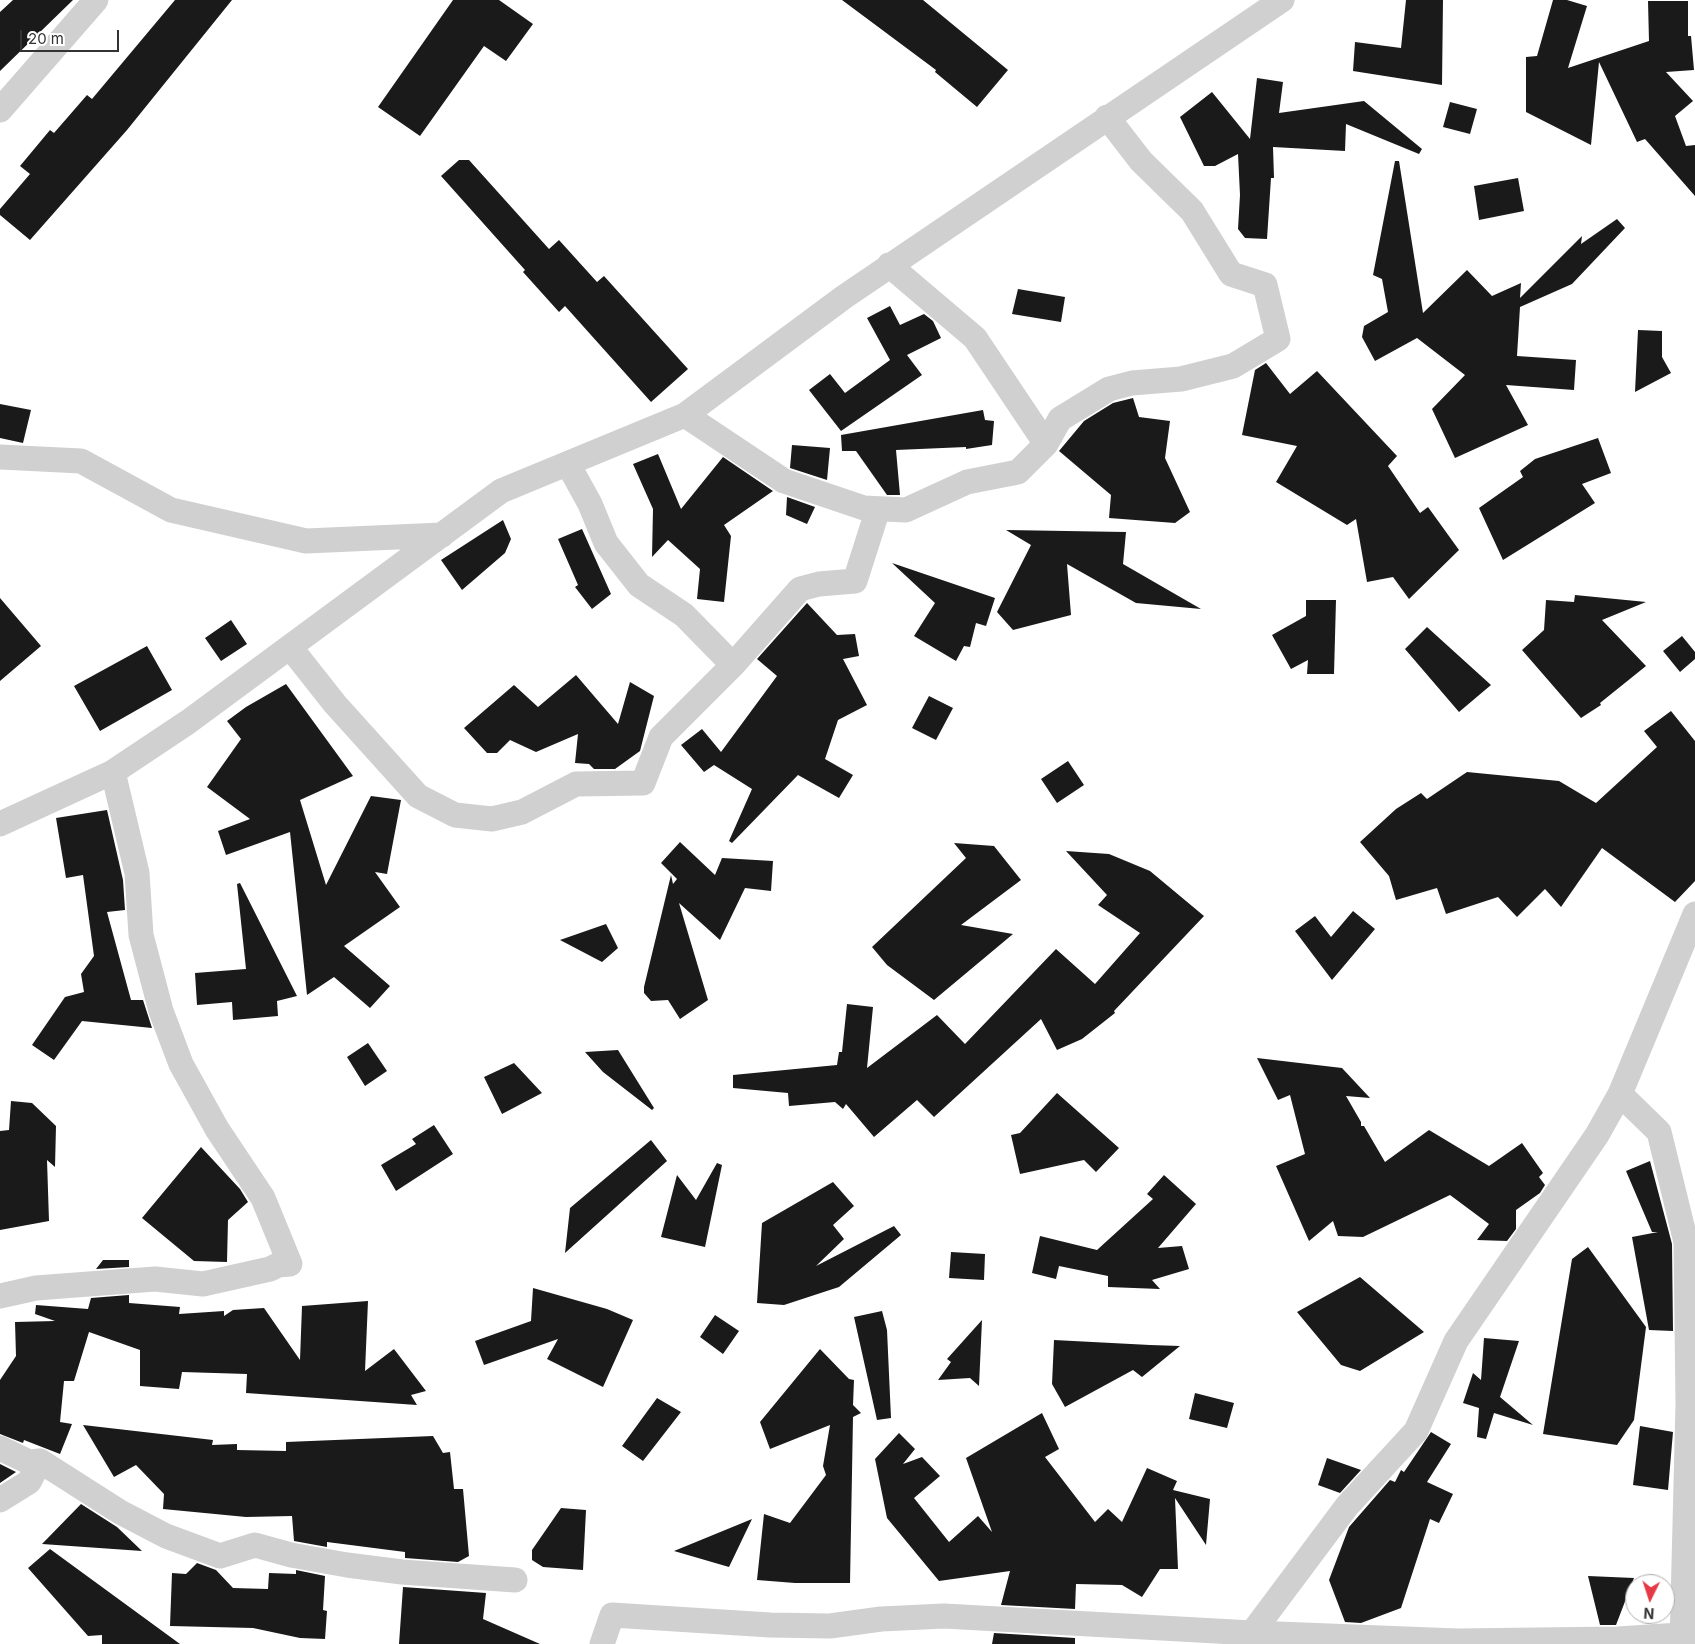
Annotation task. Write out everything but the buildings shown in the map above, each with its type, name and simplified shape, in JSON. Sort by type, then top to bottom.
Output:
[{"type":"street","points":[[0,110],[96,0]]},
{"type":"street","points":[[0,824],[113,772],[188,722],[501,491],[685,415],[889,265],[1282,0]]},
{"type":"street","points":[[685,415],[784,481],[864,508],[906,510],[967,482],[1018,472],[1046,444],[1060,419],[1109,389],[1132,383],[1182,379],[1233,366],[1278,340],[1265,285],[1231,274],[1192,211],[1141,161],[1107,117]]},
{"type":"street","points":[[889,265],[975,338],[1046,444]]},
{"type":"street","points":[[0,457],[81,461],[171,510],[306,541],[442,534]]},
{"type":"street","points":[[568,464],[590,504],[606,543],[640,585],[684,615],[733,665]]},
{"type":"street","points":[[290,646],[334,704],[418,796],[455,815],[492,819],[522,812],[576,784],[642,784],[661,737],[733,665],[800,589],[819,584],[855,581],[878,509]]},
{"type":"street","points":[[0,1296],[36,1288],[155,1279],[202,1284],[270,1269],[278,1265],[290,1264],[263,1198],[217,1129],[181,1064],[161,1011],[141,935],[137,873],[113,772]]},
{"type":"street","points":[[1252,1639],[1347,1506],[1416,1430],[1456,1341],[1596,1135],[1620,1094],[1695,914]]},
{"type":"street","points":[[602,1644],[612,1615],[770,1625],[822,1626],[881,1619],[944,1616],[1252,1639],[1457,1641],[1687,1638],[1688,1404],[1686,1242],[1659,1132],[1620,1094]]},
{"type":"street","points":[[0,1448],[29,1462],[40,1461],[136,1520],[166,1536],[220,1556],[255,1545],[291,1555],[347,1565],[402,1572],[515,1580]]},
{"type":"street","points":[[0,1500],[29,1482],[40,1461]]}]
